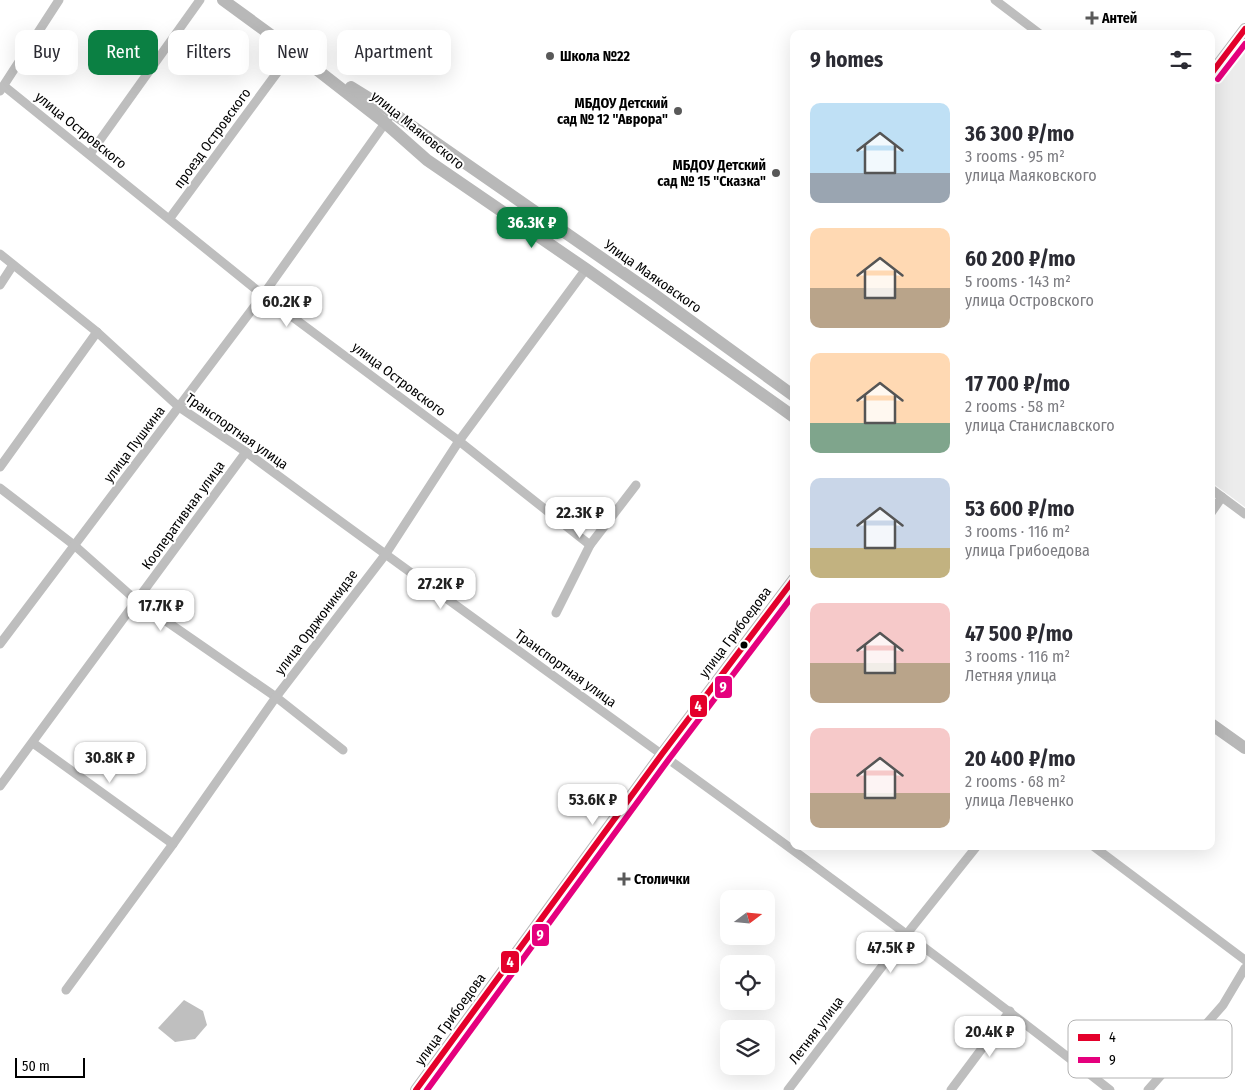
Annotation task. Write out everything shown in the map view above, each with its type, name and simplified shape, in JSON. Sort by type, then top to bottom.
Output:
[{"type":"street","points":[[2,88],[59,0]]},
{"type":"street","points":[[90,154],[200,0]]},
{"type":"street","name":"улица Маяковского","points":[[223,0],[266,30]]},
{"type":"street","points":[[995,0],[1035,30]]},
{"type":"street","points":[[1215,69],[1245,29]]},
{"type":"street","name":"улица Маяковского","points":[[327,74],[389,118],[426,160],[586,269],[790,414]]},
{"type":"street","name":"проезд Островского","points":[[170,218],[276,75]]},
{"type":"street","name":"улица Островского","points":[[2,88],[90,154],[263,294],[459,441],[590,545]]},
{"type":"street","name":"улица Пушкина","points":[[0,644],[3,632],[74,545],[263,294],[389,118]]},
{"type":"street","name":"Улица Маяковского","points":[[389,118],[655,295],[790,393]]},
{"type":"street","name":"Транспортная улица","points":[[0,254],[97,332],[178,407],[246,452],[790,849]]},
{"type":"street","points":[[0,284],[13,265]]},
{"type":"street","name":"улица Орджоникидзе","points":[[66,990],[173,844],[276,697],[385,555],[459,441],[586,269]]},
{"type":"street","points":[[0,467],[97,332]]},
{"type":"street","name":"Кооперативная улица","points":[[0,786],[246,452]]},
{"type":"street","points":[[556,613],[590,545],[636,485]]},
{"type":"street","points":[[0,488],[74,545],[137,601],[276,697],[342,750]]},
{"type":"street","points":[[1215,492],[1245,514]]},
{"type":"street","points":[[1215,508],[1222,498]]},
{"type":"street","name":"улица Грибоедова","points":[[417,1090],[662,754],[790,584]]},
{"type":"street","points":[[1215,727],[1245,748]]},
{"type":"street","points":[[33,743],[173,844]]},
{"type":"street","name":"Транспортная улица","points":[[791,850],[1010,1011],[1068,1057]]},
{"type":"street","name":"Летняя улица","points":[[788,1090],[906,935],[974,850]]},
{"type":"street","points":[[1098,850],[1245,960]]},
{"type":"street","points":[[1209,1020],[1222,1005],[1245,968]]},
{"type":"street","points":[[951,1090],[1010,1011]]},
{"type":"street","name":"Транспортная улица","points":[[1095,1078],[1110,1090]]},
{"type":"street","points":[[1148,1090],[1158,1078]]},
{"type":"shaded area","points":[[1245,44],[1245,507],[1215,485],[1215,85]]},
{"type":"shaded area","points":[[184,1000],[203,1011],[207,1025],[195,1039],[175,1042],[158,1028]]},
{"type":"transit line","name":"4","points":[[1215,69],[1245,29]]},
{"type":"transit line","name":"9","points":[[1218,79],[1245,44]]},
{"type":"transit line","name":"4","points":[[416,1090],[662,754],[790,584]]},
{"type":"transit line","name":"9","points":[[427,1090],[669,759],[790,599]]},
{"type":"place","name":"Антей","points":[[1092,18]]},
{"type":"place","name":"Школа №22","points":[[550,56]]},
{"type":"place","name":"МБДОУ Детский сад № 12 \"Аврора\"","points":[[678,111]]},
{"type":"place","name":"МБДОУ Детский сад № 15 \"Сказка\"","points":[[776,173]]},
{"type":"place","name":"Столички","points":[[624,879]]}]
